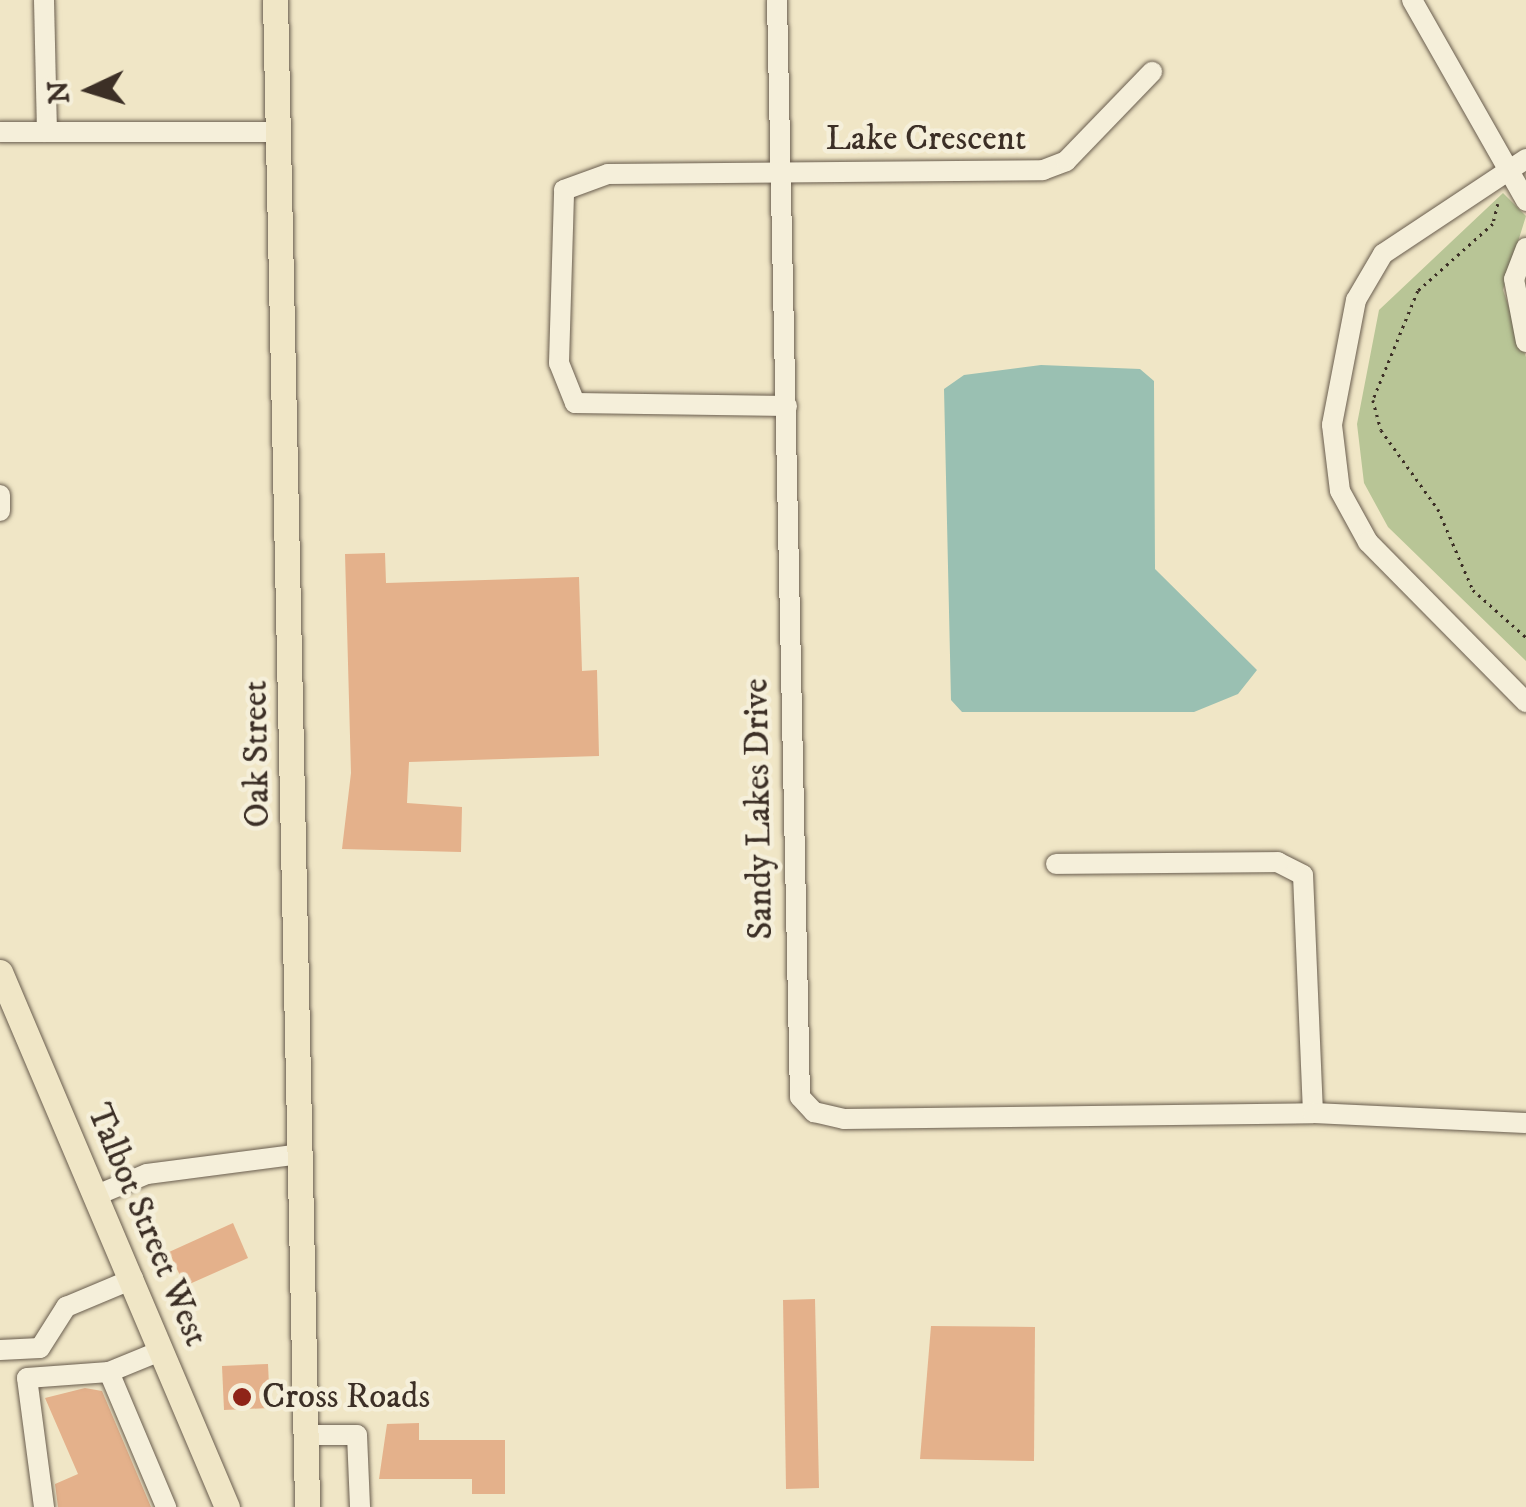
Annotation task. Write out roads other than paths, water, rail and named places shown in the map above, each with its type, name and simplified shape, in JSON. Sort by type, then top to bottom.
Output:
[{"type":"main road","name":"Oak Street","points":[[275,0],[307,1507]]},
{"type":"main road","name":"Talbot Street West","points":[[0,972],[227,1507]]},
{"type":"street","points":[[44,0],[47,132]]},
{"type":"street","name":"Sandy Lakes Drive","points":[[777,0],[800,1097],[814,1112],[844,1118],[1312,1113],[1526,1123]]},
{"type":"street","points":[[1412,0],[1519,163],[1526,200]]},
{"type":"street","name":"Lake Crescent","points":[[787,406],[586,406],[567,394],[559,364],[564,190],[608,174],[1056,168],[1152,72]]},
{"type":"street","points":[[0,132],[277,132]]},
{"type":"street","points":[[1519,163],[1383,254],[1352,316],[1332,425],[1340,491],[1368,542],[1526,702]]},
{"type":"street","points":[[1526,248],[1514,279],[1526,342]]},
{"type":"street","points":[[0,496],[0,511]]},
{"type":"street","points":[[1056,864],[1278,862],[1303,875],[1312,1113]]},
{"type":"street","points":[[97,1195],[147,1174],[302,1154]]},
{"type":"street","points":[[0,1350],[40,1348],[66,1307],[133,1279]]},
{"type":"street","points":[[44,1507],[26,1378],[109,1372],[163,1350]]},
{"type":"street","points":[[109,1372],[166,1507]]},
{"type":"street","points":[[306,1435],[356,1434],[360,1507]]},
{"type":"place","name":"Cross Roads","points":[[242,1397]]}]
